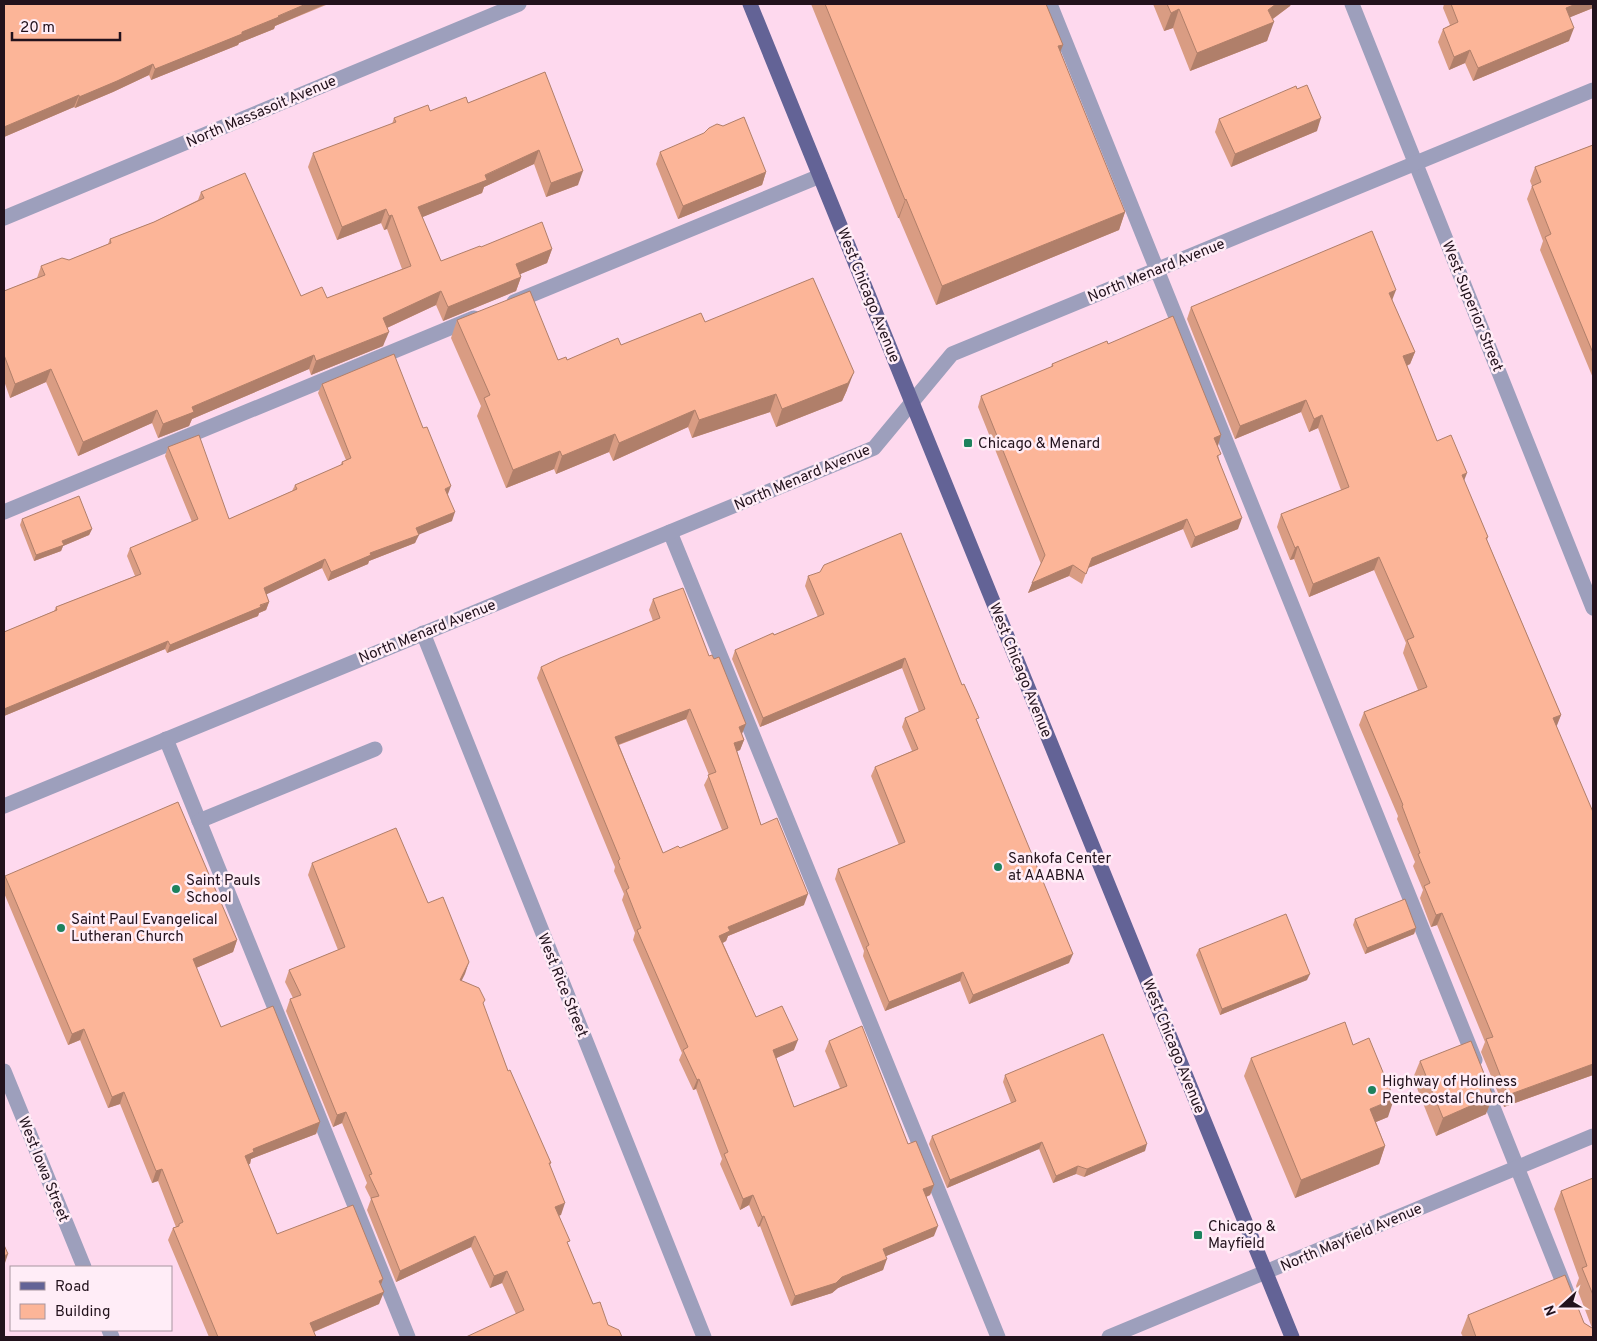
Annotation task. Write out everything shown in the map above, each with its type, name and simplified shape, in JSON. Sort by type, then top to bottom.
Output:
[{"type":"main road","name":"West Chicago Avenue","points":[[750,4],[1292,1337]]},
{"type":"street","name":"North Massasoit Avenue","points":[[4,218],[519,4]]},
{"type":"street","points":[[1050,4],[1575,1310]]},
{"type":"street","name":"West Superior Street","points":[[1352,4],[1593,608]]},
{"type":"street","name":"North Menard Avenue","points":[[4,806],[874,448],[952,354],[1593,90]]},
{"type":"street","points":[[4,512],[820,176]]},
{"type":"street","points":[[670,532],[998,1337]]},
{"type":"street","name":"West Rice Street","points":[[422,634],[704,1337]]},
{"type":"street","points":[[166,739],[408,1337]]},
{"type":"street","points":[[199,821],[375,750]]},
{"type":"street","name":"West Iowa Street","points":[[4,1071],[84,1266]]},
{"type":"street","name":"North Mayfield Avenue","points":[[1109,1337],[1593,1136]]},
{"type":"building","points":[[4,4],[306,4],[242,32],[242,34],[155,69],[153,64],[117,81],[4,127]]},
{"type":"building","points":[[825,4],[1046,4],[1063,45],[1058,46],[1125,212],[942,286]]},
{"type":"building","points":[[1167,4],[1276,4],[1268,10],[1274,22],[1197,53],[1179,9],[1171,13]]},
{"type":"building","points":[[1451,4],[1576,4],[1566,8],[1574,28],[1478,68],[1470,50],[1454,57],[1443,29],[1458,22]]},
{"type":"building","points":[[545,72],[583,171],[551,183],[539,150],[485,175],[487,180],[418,207],[441,261],[542,222],[552,249],[516,264],[521,277],[448,307],[441,291],[383,318],[389,332],[316,361],[314,355],[192,407],[194,412],[163,424],[157,410],[83,442],[51,369],[15,384],[4,355],[4,291],[45,275],[41,266],[62,258],[69,260],[111,243],[110,239],[154,222],[204,198],[201,192],[245,173],[301,296],[322,287],[327,298],[411,266],[392,215],[389,216],[386,209],[342,227],[313,153],[396,122],[394,118],[428,105],[430,111],[466,97],[468,103]]},
{"type":"building","points":[[1307,85],[1321,118],[1235,154],[1219,119],[1296,86],[1297,89]]},
{"type":"building","points":[[744,117],[766,172],[683,206],[660,152],[704,133],[717,124],[723,126]]},
{"type":"building","points":[[1593,145],[1593,353],[1545,237],[1551,234],[1532,186],[1541,182],[1535,167]]},
{"type":"building","points":[[1372,231],[1396,290],[1389,293],[1415,352],[1403,356],[1437,441],[1451,435],[1467,473],[1462,475],[1488,537],[1486,538],[1561,715],[1553,718],[1593,812],[1593,1064],[1508,1095],[1486,1039],[1493,1037],[1442,913],[1436,915],[1424,886],[1430,883],[1418,854],[1420,853],[1403,805],[1364,712],[1427,687],[1407,640],[1414,637],[1379,557],[1313,584],[1298,546],[1295,548],[1281,514],[1349,487],[1322,415],[1314,419],[1306,400],[1240,426],[1191,307]]},
{"type":"building","points":[[813,278],[854,372],[848,383],[782,409],[776,394],[699,420],[695,410],[619,443],[615,434],[562,456],[560,451],[513,470],[484,398],[490,395],[457,320],[530,291],[558,360],[566,357],[567,360],[618,338],[621,345],[701,313],[705,322]]},
{"type":"building","points":[[1173,316],[1221,435],[1214,438],[1221,454],[1217,456],[1242,518],[1195,537],[1187,519],[1092,558],[1086,574],[1073,565],[1032,583],[1045,555],[981,396],[1107,341],[1108,344]]},
{"type":"building","points":[[394,354],[423,428],[427,427],[451,486],[445,489],[455,512],[416,528],[419,535],[370,553],[371,555],[331,572],[325,559],[264,588],[269,602],[260,605],[261,607],[170,645],[168,641],[4,709],[4,632],[57,610],[56,607],[141,574],[130,548],[198,519],[168,447],[199,435],[229,519],[297,489],[295,485],[343,464],[342,462],[351,458],[322,384]]},
{"type":"building","points":[[79,496],[92,529],[62,541],[64,545],[36,555],[22,519]]},
{"type":"building","points":[[901,533],[962,685],[964,684],[979,718],[976,719],[1073,954],[973,995],[963,972],[889,1002],[866,947],[869,945],[838,869],[905,842],[875,767],[918,749],[905,718],[925,709],[905,658],[763,718],[735,650],[773,633],[774,635],[824,614],[808,576],[820,572],[824,565]]},
{"type":"building","points":[[683,588],[709,656],[712,655],[714,659],[719,657],[746,724],[739,727],[744,740],[734,743],[761,825],[777,818],[808,894],[728,927],[730,931],[719,936],[756,1017],[782,1006],[798,1040],[773,1050],[794,1107],[847,1086],[829,1041],[862,1026],[908,1144],[916,1141],[934,1185],[923,1189],[938,1226],[883,1249],[887,1259],[842,1277],[836,1283],[795,1296],[764,1216],[762,1217],[753,1195],[743,1199],[724,1154],[728,1152],[699,1079],[697,1080],[683,1050],[688,1047],[637,930],[641,928],[626,890],[629,888],[618,861],[620,859],[541,667],[660,618],[653,599]],"holes":[[[690,709],[716,772],[708,775],[728,828],[663,853],[615,737]]]},
{"type":"building","points":[[178,802],[237,940],[193,959],[221,1027],[273,1006],[320,1122],[253,1149],[254,1152],[245,1156],[277,1234],[353,1205],[383,1279],[379,1281],[384,1292],[310,1323],[316,1337],[218,1337],[173,1228],[183,1222],[162,1169],[156,1171],[124,1092],[112,1097],[84,1029],[72,1034],[5,876]]},
{"type":"building","points":[[396,828],[428,903],[443,897],[469,962],[460,980],[479,988],[485,1000],[483,1003],[508,1071],[510,1070],[551,1163],[549,1163],[565,1203],[555,1207],[570,1241],[567,1242],[593,1304],[600,1302],[608,1325],[619,1330],[622,1337],[466,1337],[524,1310],[507,1271],[494,1276],[475,1236],[400,1271],[371,1198],[379,1196],[369,1175],[372,1174],[346,1112],[337,1115],[290,999],[301,995],[289,970],[345,947],[312,863]]},
{"type":"building","points":[[1405,899],[1416,928],[1367,948],[1355,919]]},
{"type":"building","points":[[1286,914],[1310,974],[1222,1009],[1199,949]]},
{"type":"building","points":[[1345,1022],[1353,1045],[1369,1038],[1394,1099],[1370,1109],[1385,1146],[1301,1180],[1251,1058]]},
{"type":"building","points":[[1103,1034],[1147,1144],[1087,1169],[1078,1166],[1056,1176],[1042,1142],[950,1180],[932,1136],[1016,1101],[1005,1075]]},
{"type":"building","points":[[1471,1041],[1493,1096],[1443,1118],[1420,1061]]},
{"type":"building","points":[[1593,1178],[1593,1295],[1582,1268],[1587,1266],[1561,1191]]},
{"type":"building","points":[[4,1245],[8,1254],[4,1256]]},
{"type":"building","points":[[1565,1275],[1584,1323],[1593,1328],[1593,1337],[1476,1337],[1468,1315]]},
{"type":"place","name":"Chicago & Menard","points":[[968,443]]},
{"type":"place","name":"Sankofa Center at AAABNA","points":[[998,867]]},
{"type":"place","name":"Saint Pauls School","points":[[176,889]]},
{"type":"place","name":"Saint Paul Evangelical Lutheran Church","points":[[61,928]]},
{"type":"place","name":"Highway of Holiness Pentecostal Church","points":[[1372,1090]]},
{"type":"place","name":"Chicago & Mayfield","points":[[1198,1235]]}]
